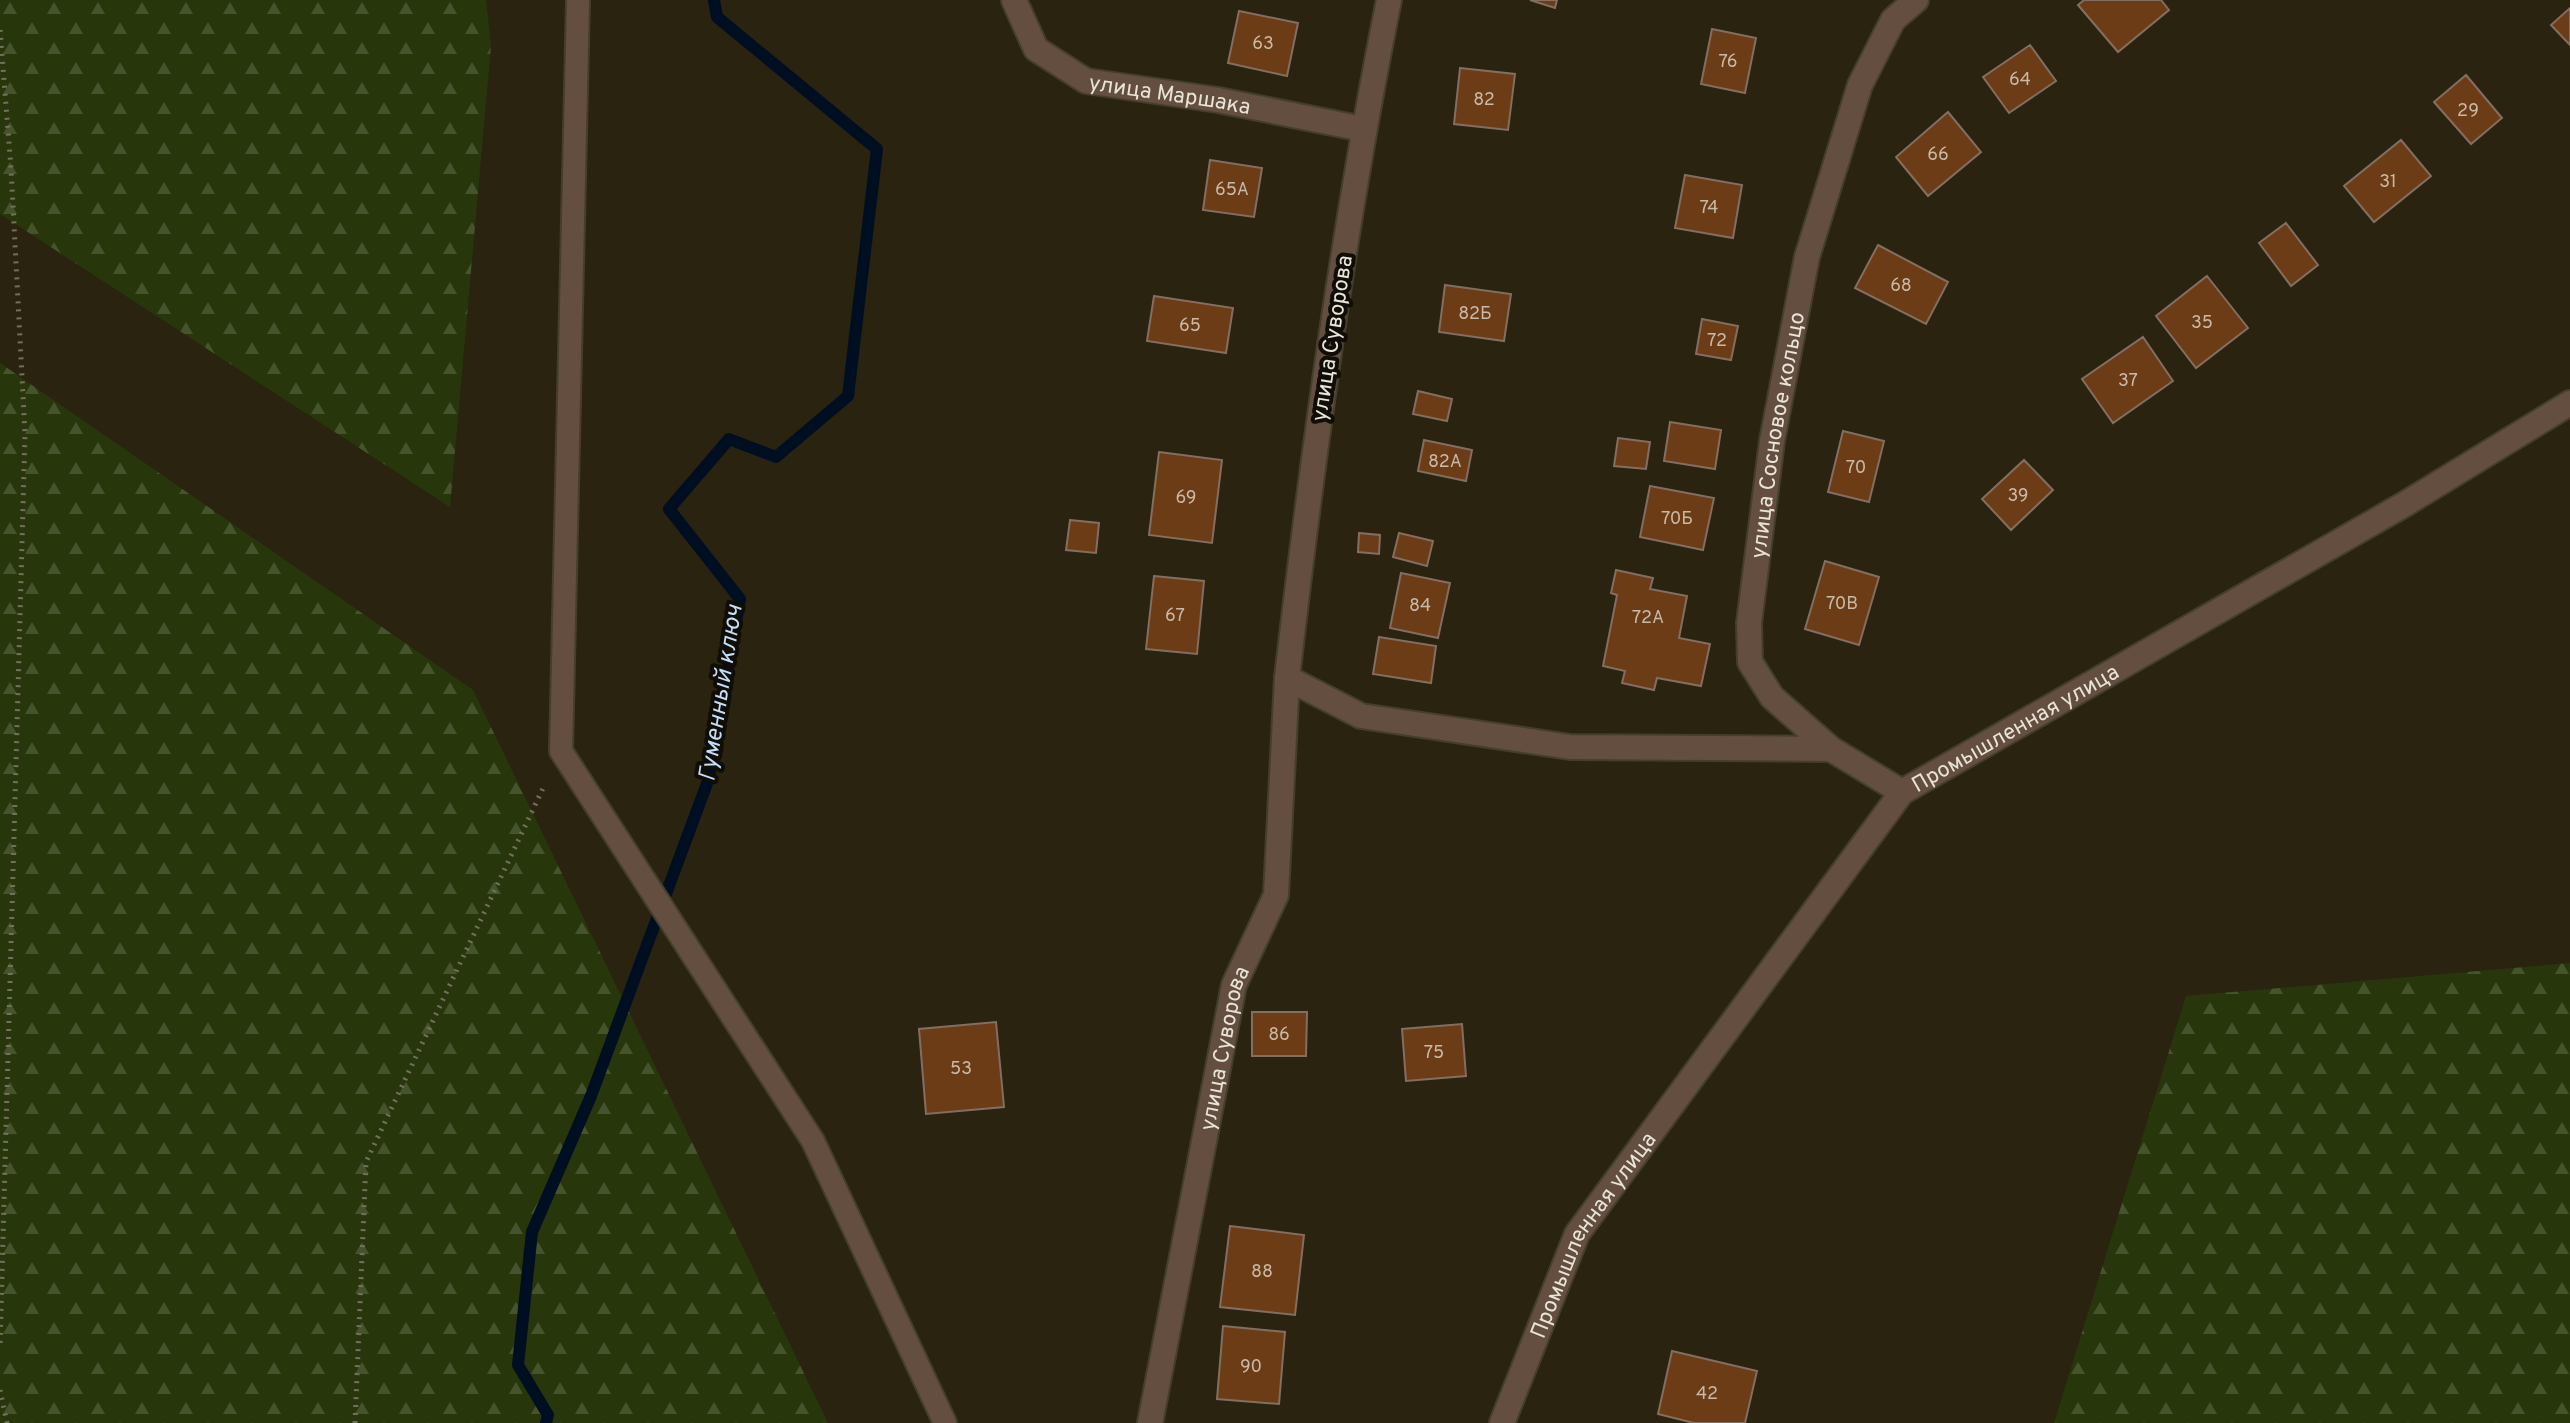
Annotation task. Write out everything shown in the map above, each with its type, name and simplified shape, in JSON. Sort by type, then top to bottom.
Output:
[{"type":"street","name":"улица Маршака","points":[[1014,0],[1036,49],[1086,81],[1218,100],[1363,129]]},
{"type":"street","name":"улица Суворова","points":[[1150,1423],[1234,985],[1276,895],[1287,678],[1310,483],[1363,129],[1389,0]]},
{"type":"street","name":"улица Сосновое кольцо","points":[[1902,792],[1831,749],[1772,697],[1750,662],[1749,623],[1772,441],[1807,257],[1860,85],[1895,10],[1916,0]]},
{"type":"street","name":"Промышленная улица","points":[[1502,1423],[1577,1234],[1902,792],[2405,504],[2570,403]]},
{"type":"street","points":[[1287,678],[1361,716],[1570,747],[1831,749]]},
{"type":"lane","points":[[578,0],[561,751],[813,1141],[945,1423]]},
{"type":"path","points":[[0,30],[11,168],[25,434],[0,1348]]},
{"type":"path","points":[[355,1423],[366,1162],[561,751]]},
{"type":"path","points":[[0,1390],[7,1423]]},
{"type":"green space","points":[[0,0],[486,0],[491,46],[450,507],[0,214]]},
{"type":"green space","points":[[0,363],[473,690],[828,1423],[0,1423]]},
{"type":"green space","points":[[2570,963],[2570,1423],[2054,1423],[2186,996]]},
{"type":"building","points":[[1530,0],[1557,0],[1555,8]]},
{"type":"building","points":[[2084,0],[2161,0],[2169,10],[2118,52],[2078,5]]},
{"type":"building","points":[[2570,8],[2570,45],[2551,25]]},
{"type":"building","points":[[1239,11],[1298,23],[1287,76],[1228,63]]},
{"type":"building","points":[[1712,29],[1756,38],[1745,93],[1701,84]]},
{"type":"building","points":[[2030,45],[2056,81],[2009,113],[1983,77]]},
{"type":"building","points":[[1460,68],[1515,74],[1508,130],[1454,124]]},
{"type":"building","points":[[2466,75],[2502,118],[2471,144],[2434,102]]},
{"type":"building","points":[[1948,112],[1981,152],[1928,196],[1896,157]]},
{"type":"building","points":[[2401,140],[2431,176],[2374,222],[2344,186]]},
{"type":"building","points":[[1210,160],[1262,168],[1254,217],[1203,210]]},
{"type":"building","points":[[1685,175],[1742,185],[1733,238],[1675,228]]},
{"type":"building","points":[[2286,223],[2318,265],[2291,286],[2259,243]]},
{"type":"building","points":[[1878,245],[1948,282],[1926,324],[1855,288]]},
{"type":"building","points":[[2207,276],[2248,328],[2196,368],[2156,316]]},
{"type":"building","points":[[1445,285],[1511,294],[1504,341],[1439,332]]},
{"type":"building","points":[[1154,296],[1233,308],[1226,353],[1147,341]]},
{"type":"building","points":[[1702,319],[1738,326],[1731,360],[1696,354]]},
{"type":"building","points":[[2143,337],[2173,381],[2113,423],[2082,379]]},
{"type":"building","points":[[1418,391],[1452,399],[1447,421],[1413,414]]},
{"type":"building","points":[[1670,422],[1721,430],[1715,469],[1664,461]]},
{"type":"building","points":[[1843,431],[1884,441],[1869,502],[1828,492]]},
{"type":"building","points":[[1618,438],[1650,442],[1646,469],[1614,466]]},
{"type":"building","points":[[1424,440],[1472,450],[1466,481],[1418,471]]},
{"type":"building","points":[[1159,452],[1222,460],[1212,543],[1149,535]]},
{"type":"building","points":[[2024,460],[2053,490],[2011,530],[1982,499]]},
{"type":"building","points":[[1650,486],[1714,498],[1703,550],[1640,537]]},
{"type":"building","points":[[1070,520],[1099,523],[1096,553],[1066,550]]},
{"type":"building","points":[[1359,533],[1380,535],[1379,554],[1358,552]]},
{"type":"building","points":[[1399,533],[1433,541],[1427,566],[1393,557]]},
{"type":"building","points":[[1825,561],[1879,577],[1859,645],[1805,629]]},
{"type":"building","points":[[1616,570],[1653,578],[1650,589],[1687,596],[1679,638],[1710,644],[1701,686],[1657,678],[1654,690],[1622,683],[1625,671],[1603,666],[1617,595],[1611,593]]},
{"type":"building","points":[[1401,573],[1450,583],[1438,638],[1390,628]]},
{"type":"building","points":[[1154,576],[1204,581],[1197,654],[1146,649]]},
{"type":"building","points":[[1379,637],[1436,646],[1431,683],[1373,674]]},
{"type":"building","points":[[1252,1012],[1307,1012],[1306,1056],[1252,1056]]},
{"type":"building","points":[[996,1022],[1004,1107],[926,1114],[919,1029]]},
{"type":"building","points":[[1462,1024],[1466,1076],[1406,1081],[1402,1029]]},
{"type":"building","points":[[1230,1226],[1304,1235],[1295,1315],[1220,1307]]},
{"type":"building","points":[[1223,1326],[1285,1332],[1279,1404],[1217,1399]]},
{"type":"building","points":[[1672,1351],[1757,1371],[1745,1423],[1694,1423],[1658,1414]]},
{"type":"waterway","name":"Гуменный ключ","points":[[546,1423],[548,1415],[518,1365],[532,1232],[591,1096],[709,778],[740,599],[669,509],[729,439],[776,457],[848,396],[877,149],[717,17],[714,0]]}]
